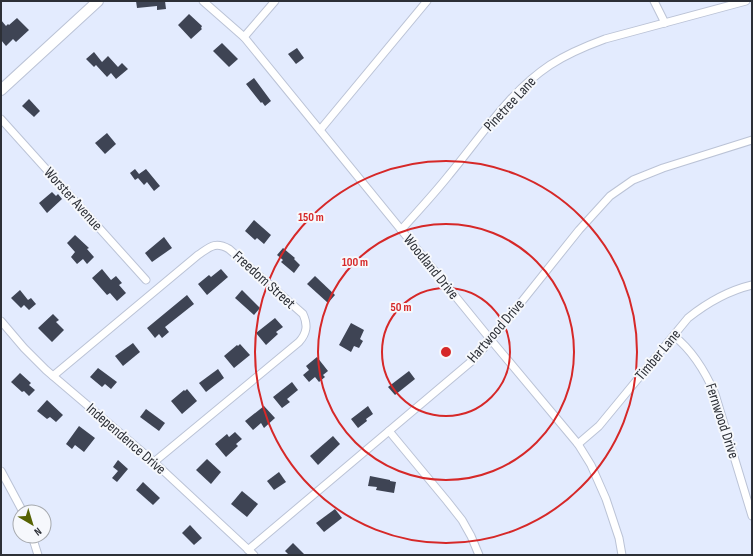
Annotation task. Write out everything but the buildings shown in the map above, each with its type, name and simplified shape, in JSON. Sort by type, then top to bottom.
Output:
[{"type":"street","points":[[1,90],[98,1]]},
{"type":"street","name":"Woodland Drive","points":[[203,1],[244,37],[491,340],[578,444],[591,465],[606,499],[619,538],[622,555]]},
{"type":"street","points":[[244,37],[275,1]]},
{"type":"street","points":[[320,130],[426,1]]},
{"type":"street","points":[[654,1],[665,23]]},
{"type":"street","name":"Pinetree Lane","points":[[401,230],[449,176],[506,104],[535,76],[551,65],[587,46],[605,39],[746,1]]},
{"type":"street","name":"Worster Avenue","points":[[1,119],[146,280]]},
{"type":"street","name":"Hartwood Drive","points":[[251,552],[389,431],[473,360],[580,230],[610,196],[633,180],[680,161],[752,140]]},
{"type":"street","name":"Freedom Street","points":[[53,376],[198,255],[216,244],[229,248],[302,314],[306,321],[307,328],[304,336],[299,342],[154,462]]},
{"type":"street","name":"Timber Lane","points":[[578,444],[599,426],[688,318],[720,295],[752,285]]},
{"type":"street","name":"Independence Drive","points":[[1,321],[24,348],[53,376],[154,462],[251,552]]},
{"type":"street","name":"Fernwood Drive","points":[[674,336],[684,344],[696,360],[707,376],[715,394],[752,516]]},
{"type":"street","points":[[389,431],[462,520],[471,536],[478,555]]},
{"type":"street","points":[[1,471],[19,504]]},
{"type":"street","points":[[35,544],[38,555]]}]
